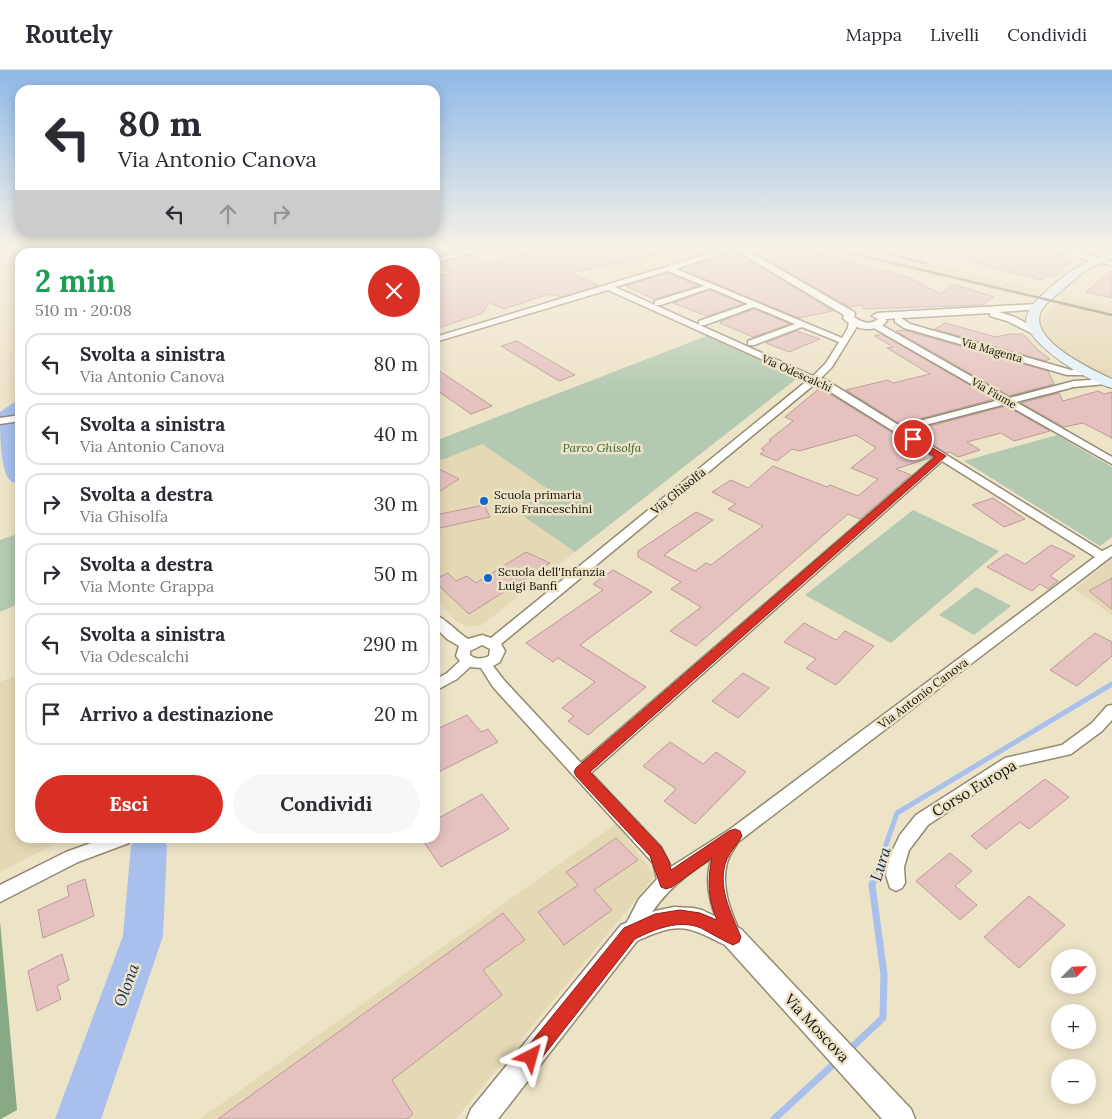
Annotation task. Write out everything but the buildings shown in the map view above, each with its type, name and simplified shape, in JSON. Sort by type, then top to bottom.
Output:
[{"type":"main road","points":[[1052,296],[1036,310],[1032,321],[1035,331],[1062,357],[1109,382]]},
{"type":"street","points":[[440,338],[579,296]]},
{"type":"street","name":"Via Odescalchi","points":[[628,296],[832,388],[941,456],[1108,554]]},
{"type":"street","points":[[658,303],[680,296]]},
{"type":"street","points":[[735,296],[843,342]]},
{"type":"street","points":[[820,296],[856,317],[864,326],[878,321],[1036,310]]},
{"type":"street","points":[[702,323],[755,304]]},
{"type":"street","points":[[856,317],[878,321],[1036,310]]},
{"type":"street","points":[[994,314],[1011,319],[1035,331]]},
{"type":"street","name":"Via Ghisolfa","points":[[493,643],[815,379],[830,364],[856,317]]},
{"type":"street","name":"Via Magenta","points":[[898,320],[907,326],[1058,369],[1070,372],[1088,372]]},
{"type":"street","name":"Via Fiume","points":[[878,321],[1112,461]]},
{"type":"street","points":[[751,343],[802,324]]},
{"type":"street","points":[[898,429],[1074,384],[1109,382]]},
{"type":"street","points":[[0,421],[15,419]]},
{"type":"street","points":[[581,772],[941,456]]},
{"type":"street","name":"Via Antonio Canova","points":[[666,882],[693,862],[735,836],[1108,554]]},
{"type":"street","points":[[440,624],[452,636],[467,645]]},
{"type":"street","points":[[478,663],[491,662],[498,655],[498,650],[493,643],[477,641],[467,645],[463,656],[478,663],[498,683],[656,852],[661,861],[666,882],[648,900],[630,934],[481,1119]]},
{"type":"street","points":[[440,683],[452,676],[476,672],[478,663]]},
{"type":"street","name":"Corso Europa","points":[[896,883],[894,876],[901,850],[915,826],[922,820],[1010,762],[1066,750],[1097,727],[1112,710]]},
{"type":"street","name":"Via Antonio Canova","points":[[733,937],[721,911],[716,890],[716,876],[720,857],[735,836]]},
{"type":"street","points":[[0,894],[72,857],[108,843]]},
{"type":"street","points":[[630,934],[655,921],[680,917],[700,920],[733,937]]},
{"type":"street","name":"Via Moscova","points":[[733,937],[901,1119]]},
{"type":"shaded area","points":[[1065,296],[1112,307],[1112,381],[1082,366],[1051,343],[1044,332],[1042,322],[1044,315]]},
{"type":"shaded area","points":[[482,444],[552,492],[513,509],[575,552],[482,625],[468,627],[456,621],[440,603],[440,459],[442,460]]},
{"type":"shaded area","points":[[1112,559],[1112,615],[1075,589]]},
{"type":"shaded area","points":[[15,676],[15,843],[56,843],[0,872],[0,682]]},
{"type":"shaded area","points":[[616,824],[655,876],[456,1119],[200,1119]]},
{"type":"green space","name":"Parco Ghisolfa","points":[[709,335],[793,374],[795,380],[575,552],[513,509],[552,492],[482,444],[442,460],[440,459],[440,439]]},
{"type":"green space","points":[[1057,435],[1112,467],[1112,537],[1100,546],[964,461]]},
{"type":"green space","points":[[913,510],[999,551],[891,643],[805,595]]},
{"type":"green space","points":[[15,535],[15,605],[0,612],[0,540]]},
{"type":"green space","points":[[976,587],[1011,606],[974,635],[939,615]]},
{"type":"green space","points":[[0,921],[17,1110],[1,1119],[0,1119]]},
{"type":"waterway","name":"Olona","points":[[15,410],[10,413],[6,430],[13,446],[15,460]]},
{"type":"waterway","name":"Lura","points":[[881,859],[897,813],[1112,684]]},
{"type":"waterway","name":"Olona","points":[[78,1119],[143,936],[149,846]]},
{"type":"waterway","name":"Lura","points":[[849,1050],[883,1018],[884,975],[872,885],[882,858]]},
{"type":"waterway","name":"Lura","points":[[774,1119],[837,1061]]},
{"type":"railway","points":[[1032,296],[1112,315]]},
{"type":"place","name":"Scuola primaria Ezio Franceschini","points":[[484,501]]},
{"type":"place","name":"Scuola dell'Infanzia Luigi Banfi","points":[[488,578]]},
{"type":"route","points":[[531,1057],[630,934],[655,921],[680,917],[700,920],[733,937],[721,911],[716,890],[716,876],[720,857],[735,836],[693,862],[666,882],[661,861],[656,852],[581,772],[941,456],[913,439]]}]
